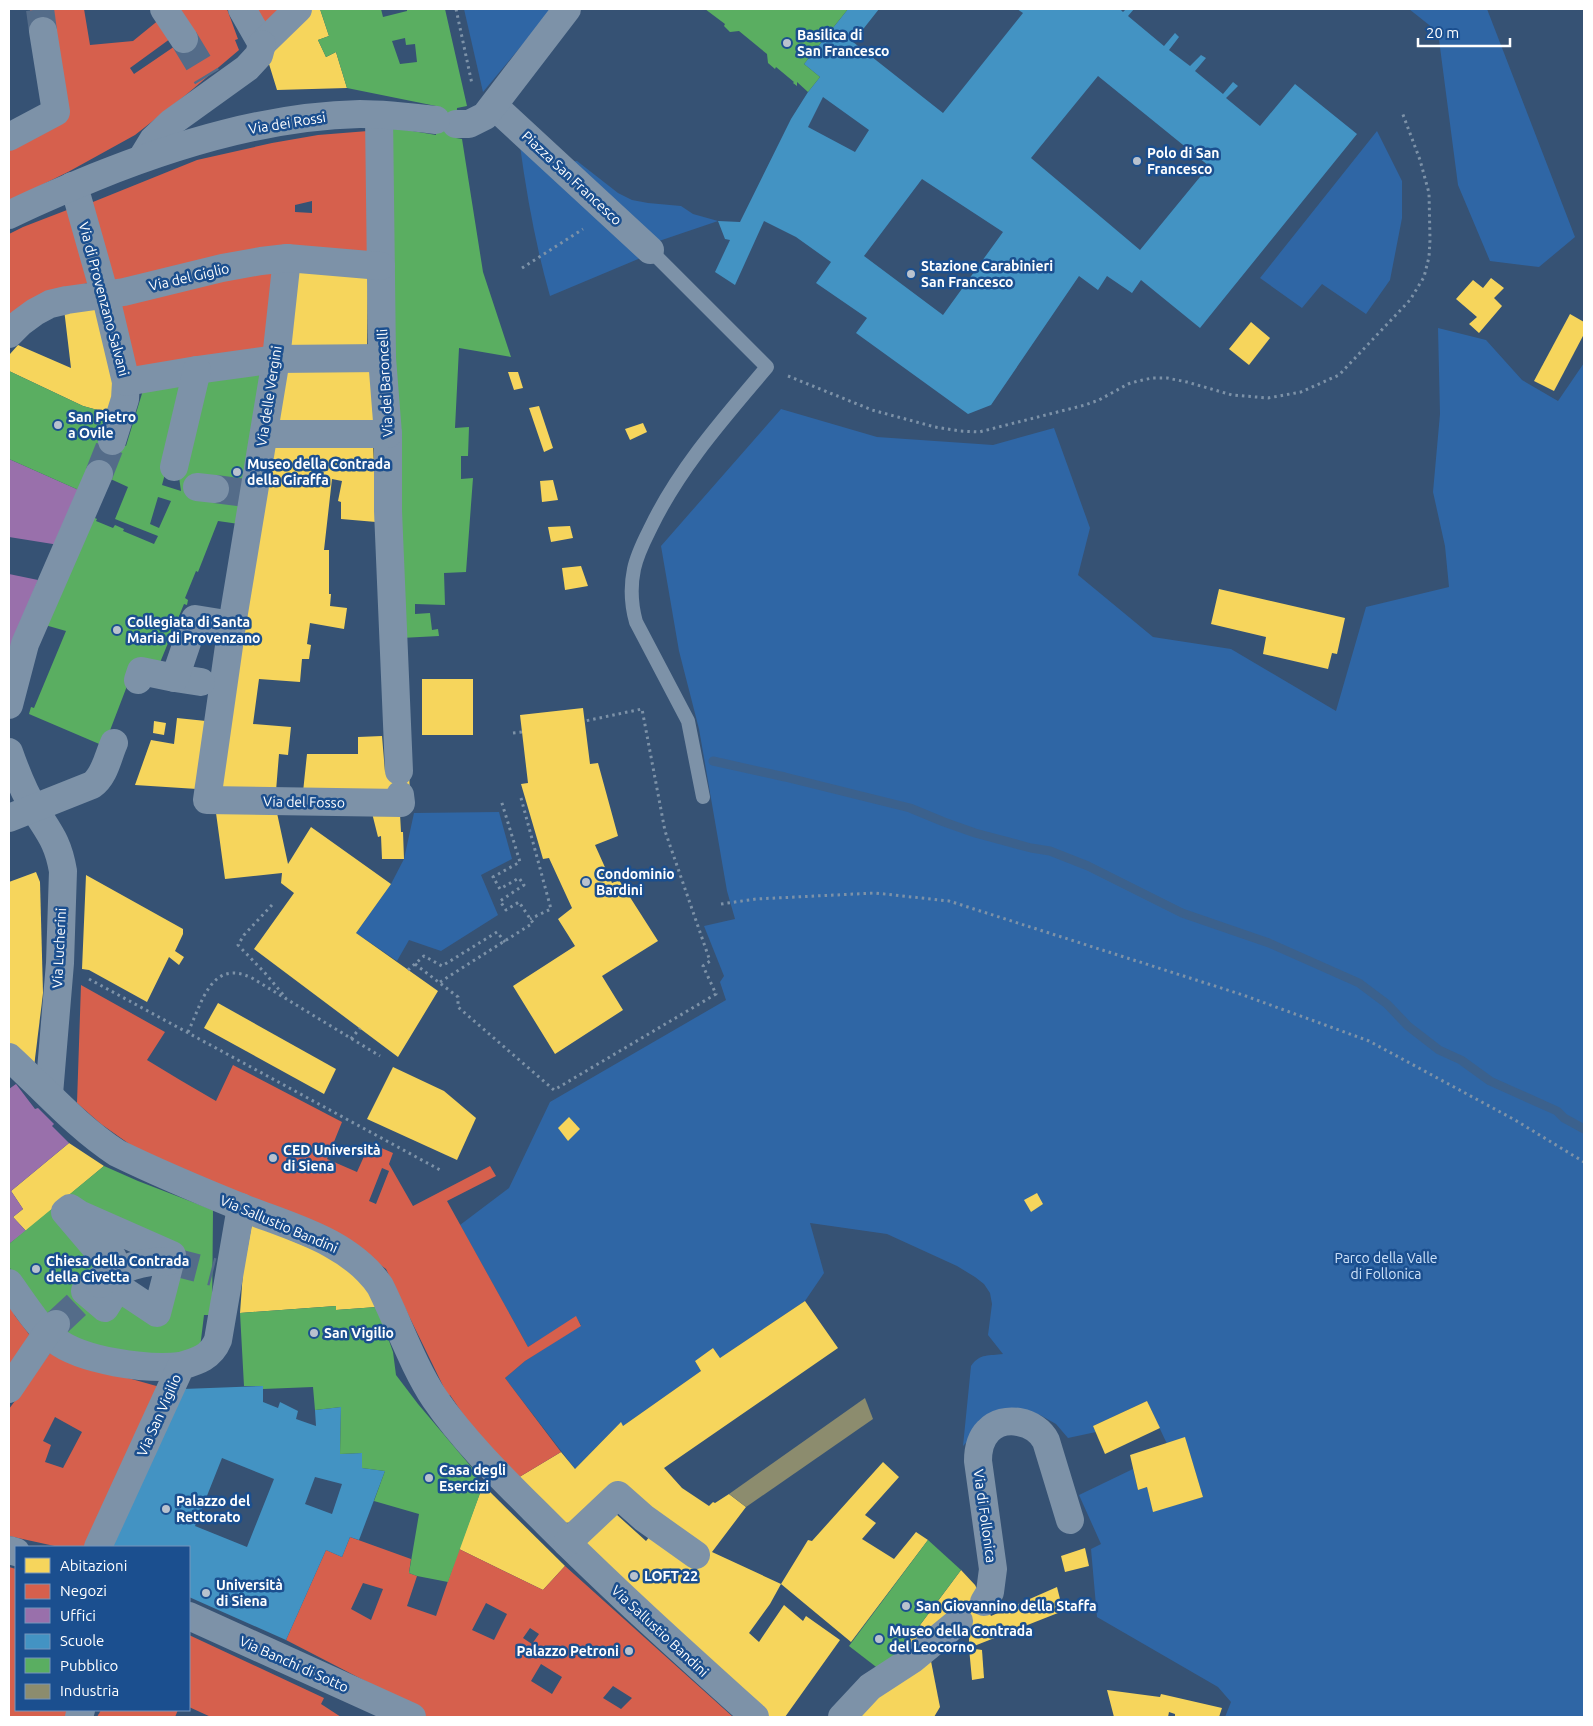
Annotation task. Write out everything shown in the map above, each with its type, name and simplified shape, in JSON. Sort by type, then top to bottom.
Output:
[{"type":"street","points":[[164,9],[184,39]]},
{"type":"street","points":[[242,9],[262,44]]},
{"type":"street","points":[[142,158],[161,131],[212,84],[254,61],[259,55],[262,44],[298,9]]},
{"type":"street","points":[[466,118],[567,9]]},
{"type":"street","points":[[9,137],[56,112],[43,31]]},
{"type":"street","name":"Via dei Rossi","points":[[9,216],[72,186],[142,158],[217,135],[286,122],[347,115],[466,118]]},
{"type":"street","name":"Via dei Baroncelli","points":[[379,115],[381,266],[375,358],[388,434],[388,511],[400,790]]},
{"type":"street","name":"Piazza San Francesco","points":[[466,118],[609,212],[650,250]]},
{"type":"street","name":"Via di Provenzano Salvani","points":[[72,186],[78,200],[122,360],[126,382],[126,399],[112,441]]},
{"type":"street","name":"Via del Giglio","points":[[9,334],[35,312],[50,304],[124,292],[222,268],[287,258],[381,266]]},
{"type":"street","name":"Via delle Vergini","points":[[208,800],[203,682],[232,625],[249,494],[264,434],[276,359],[287,258]]},
{"type":"street","points":[[126,382],[276,359],[375,358]]},
{"type":"street","points":[[188,481],[197,370]]},
{"type":"street","points":[[264,434],[388,434]]},
{"type":"street","points":[[9,705],[26,644],[99,474]]},
{"type":"street","points":[[138,680],[141,671],[203,682],[195,619],[232,625]]},
{"type":"street","points":[[9,818],[88,787],[96,782],[114,743]]},
{"type":"street","points":[[9,752],[34,809]]},
{"type":"street","name":"Via del Fosso","points":[[208,800],[400,790]]},
{"type":"street","name":"Via Lucherini","points":[[34,809],[52,835],[63,871],[60,963],[49,1094]]},
{"type":"street","name":"Via Sallustio Bandini","points":[[9,1057],[91,1133],[117,1152],[330,1244],[348,1254],[372,1274],[387,1300],[421,1376],[435,1399],[488,1463],[634,1608],[755,1717]]},
{"type":"street","name":"Via San Vigilio","points":[[98,1546],[181,1366],[202,1359],[215,1347],[222,1324],[221,1273],[241,1207]]},
{"type":"street","points":[[70,1208],[79,1214],[172,1254],[170,1261],[157,1313],[118,1287],[105,1308],[85,1291],[113,1270],[107,1262],[113,1258],[104,1248],[99,1252],[65,1212],[70,1208]]},
{"type":"street","points":[[88,1294],[107,1279],[130,1266],[148,1262],[170,1261]]},
{"type":"street","points":[[9,1283],[52,1329],[61,1344],[110,1361],[149,1367],[181,1366]]},
{"type":"street","points":[[9,1389],[52,1329]]},
{"type":"street","name":"Via di Follonica","points":[[984,1602],[990,1592],[993,1569],[978,1461],[980,1444],[988,1431],[1005,1422],[1029,1424],[1039,1431],[1046,1441],[1070,1520]]},
{"type":"street","points":[[567,1543],[618,1494],[644,1518],[696,1555]]},
{"type":"street","name":"Via Banchi di Sotto","points":[[190,1616],[404,1715]]},
{"type":"street","points":[[842,1717],[870,1687],[913,1659],[959,1621]]},
{"type":"lane","points":[[650,250],[767,367],[709,436],[685,468],[662,504],[638,554],[634,570],[631,604],[636,622],[688,722],[703,797]]},
{"type":"path","points":[[456,9],[466,118]]},
{"type":"path","points":[[767,367],[872,410],[935,427],[979,432],[1086,405],[1128,384],[1152,378],[1167,378],[1187,382],[1232,396],[1268,398],[1300,392],[1339,375],[1410,300],[1424,276],[1429,258],[1429,193],[1413,136],[1402,112]]},
{"type":"path","points":[[522,268],[609,212]]},
{"type":"path","points":[[415,964],[458,996],[458,1007],[554,1090],[716,994],[703,966],[710,962],[665,831],[642,709],[585,721]]},
{"type":"path","points":[[513,733],[522,732]]},
{"type":"path","points":[[521,798],[551,910],[530,919]]},
{"type":"path","points":[[440,982],[533,923],[519,902],[506,910],[500,901],[524,885],[519,878],[500,889],[493,877],[520,862],[501,800]]},
{"type":"path","points":[[721,904],[756,899],[874,893],[949,901],[1243,996],[1369,1041],[1515,1120],[1584,1162]]},
{"type":"path","points":[[272,905],[244,935],[238,945],[288,1001]]},
{"type":"path","points":[[408,970],[424,956],[442,966],[497,932],[504,942]]},
{"type":"path","points":[[60,963],[442,1171]]},
{"type":"path","points":[[188,1032],[211,984],[221,975],[229,973],[245,975],[380,1056]]},
{"type":"path","points":[[352,1039],[360,1028]]},
{"type":"green space","points":[[464,9],[552,9],[483,92]]},
{"type":"green space","points":[[1409,9],[1487,9],[1575,237],[1539,267],[1490,261],[1458,185],[1438,32]]},
{"type":"green space","points":[[1377,131],[1402,181],[1402,218],[1390,280],[1366,314],[1322,284],[1302,308],[1260,278]]},
{"type":"green space","points":[[520,146],[643,257],[550,296],[532,222]]},
{"type":"green space","points":[[577,161],[618,193],[632,200],[681,206],[693,214],[718,221],[659,241],[570,162]]},
{"type":"green space","name":"Parco della Valle di Follonica","points":[[1438,328],[1486,340],[1522,380],[1558,401],[1584,363],[1584,1717],[1225,1717],[1231,1702],[1218,1687],[1097,1617],[1091,1549],[1101,1544],[1079,1495],[1133,1469],[1138,1490],[1147,1487],[1153,1511],[1203,1497],[1185,1438],[1167,1444],[1147,1401],[1093,1426],[1096,1432],[1068,1438],[1056,1424],[1040,1415],[1020,1410],[983,1425],[963,1446],[971,1366],[981,1357],[1003,1354],[988,1335],[992,1304],[990,1293],[984,1284],[957,1266],[887,1234],[810,1223],[824,1273],[805,1301],[720,1358],[713,1348],[695,1361],[701,1371],[623,1426],[620,1423],[575,1469],[505,1378],[525,1361],[581,1325],[576,1317],[528,1347],[460,1225],[509,1188],[550,1102],[726,1000],[720,982],[724,976],[704,926],[735,919],[727,891],[699,729],[679,651],[661,546],[781,409],[877,437],[993,445],[1054,428],[1090,528],[1078,575],[1153,637],[1231,649],[1336,711],[1366,607],[1449,587],[1445,546],[1433,492],[1440,414]]},
{"type":"green space","points":[[499,812],[512,859],[481,875],[498,915],[441,951],[409,940],[397,961],[356,933],[391,884],[404,859],[414,813]]},
{"type":"building: Abitazioni","points":[[309,9],[320,9],[329,36],[318,40],[326,57],[336,52],[347,88],[277,90],[265,51]]},
{"type":"building: Abitazioni","points":[[295,265],[368,273],[367,351],[285,351]]},
{"type":"building: Abitazioni","points":[[1491,278],[1504,288],[1494,298],[1502,306],[1479,333],[1469,324],[1477,317],[1456,299],[1473,280],[1483,288]]},
{"type":"building: Abitazioni","points":[[99,301],[117,391],[112,414],[83,406],[9,371],[10,354],[18,345],[71,368],[64,309]]},
{"type":"building: Abitazioni","points":[[1570,314],[1584,322],[1584,334],[1554,391],[1534,381]]},
{"type":"building: Abitazioni","points":[[1251,322],[1270,338],[1249,365],[1229,349]]},
{"type":"building: Abitazioni","points":[[287,365],[370,366],[374,428],[277,427]]},
{"type":"building: Abitazioni","points":[[508,372],[518,372],[523,388],[514,390]]},
{"type":"building: Abitazioni","points":[[539,406],[553,448],[544,452],[529,408]]},
{"type":"building: Abitazioni","points":[[643,423],[647,432],[630,440],[625,429]]},
{"type":"building: Abitazioni","points":[[275,441],[373,442],[376,522],[341,519],[341,502],[338,501],[342,481],[332,479],[324,550],[329,550],[330,606],[347,608],[344,629],[310,623],[307,644],[311,645],[309,659],[302,659],[300,682],[259,679],[253,724],[291,727],[288,755],[279,754],[276,791],[216,788]]},
{"type":"building: Abitazioni","points":[[553,480],[558,500],[542,502],[540,481]]},
{"type":"building: Abitazioni","points":[[570,526],[573,538],[551,542],[548,527]]},
{"type":"building: Abitazioni","points":[[581,566],[588,586],[565,590],[562,568]]},
{"type":"building: Abitazioni","points":[[1219,589],[1345,618],[1337,654],[1332,653],[1328,669],[1263,654],[1266,637],[1211,624]]},
{"type":"building: Abitazioni","points":[[422,679],[473,679],[473,735],[422,735]]},
{"type":"building: Abitazioni","name":"Condominio Bardini","points":[[583,708],[590,764],[598,763],[618,836],[595,845],[612,883],[619,880],[658,941],[602,976],[623,1010],[555,1054],[513,986],[575,946],[558,919],[572,908],[549,858],[543,859],[521,784],[528,783],[520,715]]},
{"type":"building: Abitazioni","points":[[177,718],[206,721],[197,789],[135,785],[151,740],[174,744]]},
{"type":"building: Abitazioni","points":[[154,721],[166,723],[164,735],[153,733]]},
{"type":"building: Abitazioni","points":[[382,736],[385,772],[409,771],[410,795],[303,792],[307,754],[358,754],[358,737]]},
{"type":"building: Abitazioni","points":[[216,813],[277,813],[288,864],[311,827],[391,884],[356,933],[438,991],[398,1057],[254,949],[294,893],[281,883],[282,873],[225,879]]},
{"type":"building: Abitazioni","points":[[372,813],[400,814],[404,859],[382,859],[381,836],[378,837]]},
{"type":"building: Abitazioni","points":[[36,872],[40,882],[43,993],[34,1067],[9,1044],[9,882]]},
{"type":"building: Abitazioni","points":[[86,875],[183,929],[183,934],[175,951],[184,957],[179,965],[169,957],[147,1002],[89,970],[82,969]]},
{"type":"building: Abitazioni","points":[[218,1003],[336,1069],[324,1094],[204,1028]]},
{"type":"building: Abitazioni","points":[[393,1067],[444,1091],[476,1118],[457,1160],[367,1119]]},
{"type":"building: Abitazioni","points":[[569,1117],[580,1129],[568,1141],[558,1128]]},
{"type":"building: Abitazioni","points":[[69,1143],[104,1166],[26,1231],[13,1217],[23,1209],[11,1191]]},
{"type":"building: Abitazioni","points":[[1037,1193],[1043,1204],[1031,1212],[1024,1200]]},
{"type":"building: Abitazioni","points":[[252,1224],[326,1255],[348,1269],[365,1285],[377,1307],[336,1310],[336,1306],[240,1313],[243,1272]]},
{"type":"building: Abitazioni","points":[[805,1301],[838,1348],[664,1468],[682,1488],[709,1506],[729,1494],[746,1507],[712,1552],[781,1584],[770,1604],[749,1633],[759,1642],[784,1605],[803,1621],[806,1616],[840,1640],[785,1717],[769,1717],[644,1602],[584,1542],[616,1514],[646,1541],[650,1536],[633,1497],[618,1481],[579,1522],[562,1523],[516,1479],[561,1452],[575,1469],[621,1422],[623,1426],[701,1371],[695,1361],[713,1348],[720,1358]]},
{"type":"building: Abitazioni","points":[[1147,1401],[1160,1428],[1105,1454],[1093,1426]]},
{"type":"building: Abitazioni","points":[[1185,1437],[1203,1497],[1153,1512],[1147,1487],[1138,1490],[1130,1455]]},
{"type":"building: Abitazioni","points":[[883,1462],[899,1477],[865,1515],[876,1523],[862,1539],[894,1559],[916,1532],[928,1540],[851,1642],[781,1584],[808,1540],[812,1541]]},
{"type":"building: Abitazioni","points":[[483,1485],[565,1566],[543,1590],[459,1549]]},
{"type":"building: Abitazioni","points":[[1085,1548],[1089,1566],[1065,1572],[1061,1556]]},
{"type":"building: Abitazioni","points":[[961,1570],[975,1585],[991,1616],[1057,1587],[1063,1611],[969,1648],[969,1629],[894,1660]]},
{"type":"building: Abitazioni","points":[[969,1648],[982,1650],[984,1678],[972,1680]]},
{"type":"building: Abitazioni","points":[[929,1651],[940,1707],[934,1717],[852,1717]]},
{"type":"building: Abitazioni","points":[[1107,1690],[1160,1697],[1161,1694],[1222,1708],[1219,1717],[1175,1717],[1175,1714],[1169,1712],[1168,1717],[1114,1717]]},
{"type":"building: Negozi","points":[[30,9],[84,9],[90,45],[133,41],[160,19],[174,36],[130,68],[134,74],[178,44],[172,9],[227,9],[238,39],[235,40],[239,50],[135,135],[68,172],[9,201],[9,142],[65,113],[33,33]]},
{"type":"building: Negozi","points":[[255,9],[288,9],[268,28]]},
{"type":"building: Negozi","points":[[368,131],[368,257],[108,289],[83,206],[197,160],[318,135]],"holes":[[[312,201],[312,213],[295,212],[295,205]]]},
{"type":"building: Negozi","points":[[67,210],[91,282],[50,294],[9,320],[9,234]]},
{"type":"building: Negozi","points":[[278,269],[270,352],[130,369],[112,305]]},
{"type":"building: Negozi","points":[[81,985],[165,1032],[147,1060],[216,1101],[233,1065],[342,1122],[327,1159],[357,1172],[370,1143],[393,1153],[389,1164],[413,1206],[490,1166],[496,1176],[447,1201],[528,1347],[576,1316],[581,1326],[525,1361],[505,1378],[561,1452],[516,1479],[476,1433],[450,1395],[448,1396],[386,1269],[360,1250],[135,1148],[101,1124],[77,1103]],"holes":[[[382,1168],[389,1171],[376,1204],[369,1201]]]},
{"type":"building: Negozi","points":[[9,1302],[15,1316],[35,1342],[9,1376]]},
{"type":"building: Negozi","points":[[50,1353],[103,1371],[160,1387],[85,1546],[54,1546],[9,1536],[9,1409]],"holes":[[[55,1417],[82,1432],[63,1468],[45,1462],[51,1445],[43,1441]]]},
{"type":"building: Negozi","points":[[350,1537],[411,1559],[409,1573],[417,1576],[407,1606],[436,1616],[459,1549],[543,1590],[565,1566],[733,1717],[426,1717],[372,1693],[375,1686],[286,1640],[326,1550],[342,1557]],"holes":[[[363,1583],[383,1589],[371,1620],[351,1609]],[[486,1603],[507,1614],[494,1640],[472,1630]],[[530,1628],[539,1634],[532,1644],[523,1638]],[[541,1664],[562,1677],[552,1694],[531,1681]],[[613,1686],[632,1698],[621,1709],[603,1698]]]},
{"type":"building: Negozi","points":[[9,1567],[15,1569],[15,1711],[69,1711],[67,1717],[9,1717]]},
{"type":"building: Negozi","points":[[190,1635],[324,1698],[321,1704],[341,1717],[211,1717],[190,1707]]},
{"type":"building: Negozi","points":[[100,1711],[178,1711],[175,1717],[97,1717]]},
{"type":"building: Uffici","points":[[9,459],[81,491],[59,545],[9,537]]},
{"type":"building: Uffici","points":[[9,574],[38,580],[9,653]]},
{"type":"building: Uffici","points":[[16,1084],[35,1109],[38,1108],[54,1124],[52,1126],[69,1143],[11,1191],[23,1209],[13,1217],[26,1231],[9,1244],[9,1089]]},
{"type":"building: Scuole","points":[[848,9],[879,9],[853,42],[943,113],[1023,13],[1017,9],[1120,9],[1123,12],[1126,9],[1134,9],[1128,16],[1164,46],[1175,33],[1179,37],[1169,50],[1190,66],[1201,55],[1206,58],[1195,71],[1223,94],[1233,82],[1238,86],[1226,98],[1260,126],[1295,84],[1357,134],[1200,328],[1141,280],[1132,293],[1107,276],[1098,290],[1079,276],[991,405],[968,414],[856,333],[867,318],[816,283],[831,262],[796,237],[764,221],[735,285],[715,272],[730,240],[725,239],[718,221],[740,222],[791,119],[820,77],[804,64]],"holes":[[[1098,76],[1209,166],[1140,250],[1031,158]],[[823,97],[869,130],[855,152],[808,127]],[[922,179],[1003,232],[943,315],[864,256]]]},
{"type":"building: Scuole","name":"Palazzo del Rettorato","points":[[263,1386],[263,1402],[278,1408],[280,1402],[298,1411],[296,1419],[316,1426],[315,1410],[341,1407],[340,1454],[362,1453],[362,1468],[385,1471],[359,1540],[350,1537],[342,1557],[326,1550],[286,1640],[190,1597],[190,1546],[112,1546],[183,1389]],"holes":[[[222,1458],[274,1479],[247,1547],[195,1526]],[[315,1477],[342,1484],[332,1514],[305,1504]]]},
{"type":"building: Pubblico","points":[[320,9],[381,9],[383,17],[407,11],[407,9],[445,9],[467,106],[457,108],[456,138],[462,139],[483,272],[511,357],[459,348],[455,428],[469,427],[468,456],[461,456],[461,479],[473,478],[466,572],[444,573],[445,605],[415,604],[415,614],[430,613],[432,630],[438,629],[439,636],[401,638],[389,127],[436,135],[436,106],[347,88],[336,52],[326,57],[318,40],[329,36]],"holes":[[[405,38],[406,45],[415,44],[417,62],[400,64],[392,41]]]},
{"type":"building: Pubblico","name":"Basilica di San Francesco","points":[[705,9],[848,9],[804,64],[820,77],[808,92],[797,82],[797,86],[776,67],[775,69],[768,63],[767,54],[739,31],[730,32],[724,26],[725,24]]},
{"type":"building: Pubblico","points":[[9,371],[83,406],[112,414],[103,437],[126,446],[144,387],[209,376],[263,371],[239,524],[218,521],[198,572],[196,571],[185,598],[188,600],[187,605],[184,604],[159,665],[137,660],[104,746],[29,714],[31,707],[34,708],[66,631],[45,625],[89,515],[97,519],[96,521],[113,528],[115,525],[124,529],[123,531],[154,544],[158,536],[115,519],[128,487],[91,470],[81,491],[9,459]],"holes":[[[165,474],[179,477],[181,491],[162,485]],[[158,497],[171,501],[159,528],[150,524]]]},
{"type":"building: Pubblico","points":[[104,1166],[213,1210],[212,1315],[204,1315],[200,1348],[148,1359],[110,1357],[62,1331],[9,1267],[9,1244]],"holes":[[[79,1214],[170,1261],[157,1313],[118,1287]]]},
{"type":"building: Pubblico","points":[[336,1306],[336,1310],[377,1307],[393,1352],[396,1375],[473,1469],[471,1471],[483,1485],[448,1582],[409,1573],[419,1514],[374,1501],[385,1471],[362,1468],[362,1453],[340,1454],[341,1407],[315,1410],[313,1387],[263,1389],[263,1386],[244,1386],[240,1313]]},
{"type":"building: Pubblico","name":"San Giovannino della Staffa","points":[[928,1540],[961,1570],[884,1673],[849,1646]]},
{"type":"building: Industria","points":[[865,1398],[873,1419],[746,1507],[729,1494]]},
{"type":"waterway","points":[[713,761],[910,808],[975,833],[1031,848],[1050,851],[1088,866],[1182,913],[1269,943],[1359,983],[1387,1004],[1408,1026],[1439,1050],[1461,1060],[1490,1081],[1557,1111],[1564,1118],[1584,1129]]},
{"type":"tunnel","points":[[40,9],[43,31]]},
{"type":"tunnel","points":[[184,39],[207,77]]},
{"type":"tunnel","points":[[99,474],[112,441]]},
{"type":"tunnel","points":[[215,489],[245,493]]},
{"type":"tunnel","points":[[170,1261],[213,1272]]},
{"type":"tunnel","points":[[56,1324],[88,1294]]},
{"type":"place","name":"Basilica di San Francesco","points":[[787,43]]},
{"type":"place","name":"Polo di San Francesco","points":[[1137,161]]},
{"type":"place","name":"Stazione Carabinieri San Francesco","points":[[911,274]]},
{"type":"place","name":"San Pietro a Ovile","points":[[58,425]]},
{"type":"place","name":"Museo della Contrada della Giraffa","points":[[237,472]]},
{"type":"place","name":"Collegiata di Santa Maria di Provenzano","points":[[117,630]]},
{"type":"place","name":"Condominio Bardini","points":[[586,882]]},
{"type":"place","name":"CED Università di Siena","points":[[273,1158]]},
{"type":"place","name":"Chiesa della Contrada della Civetta","points":[[36,1269]]},
{"type":"place","name":"San Vigilio","points":[[314,1333]]},
{"type":"place","name":"Casa degli Esercizi","points":[[429,1478]]},
{"type":"place","name":"Palazzo del Rettorato","points":[[166,1509]]},
{"type":"place","name":"LOFT 22","points":[[634,1576]]},
{"type":"place","name":"Università di Siena","points":[[206,1593]]},
{"type":"place","name":"San Giovannino della Staffa","points":[[906,1606]]},
{"type":"place","name":"Museo della Contrada del Leocorno","points":[[879,1639]]},
{"type":"place","name":"Palazzo Petroni","points":[[629,1651]]}]
